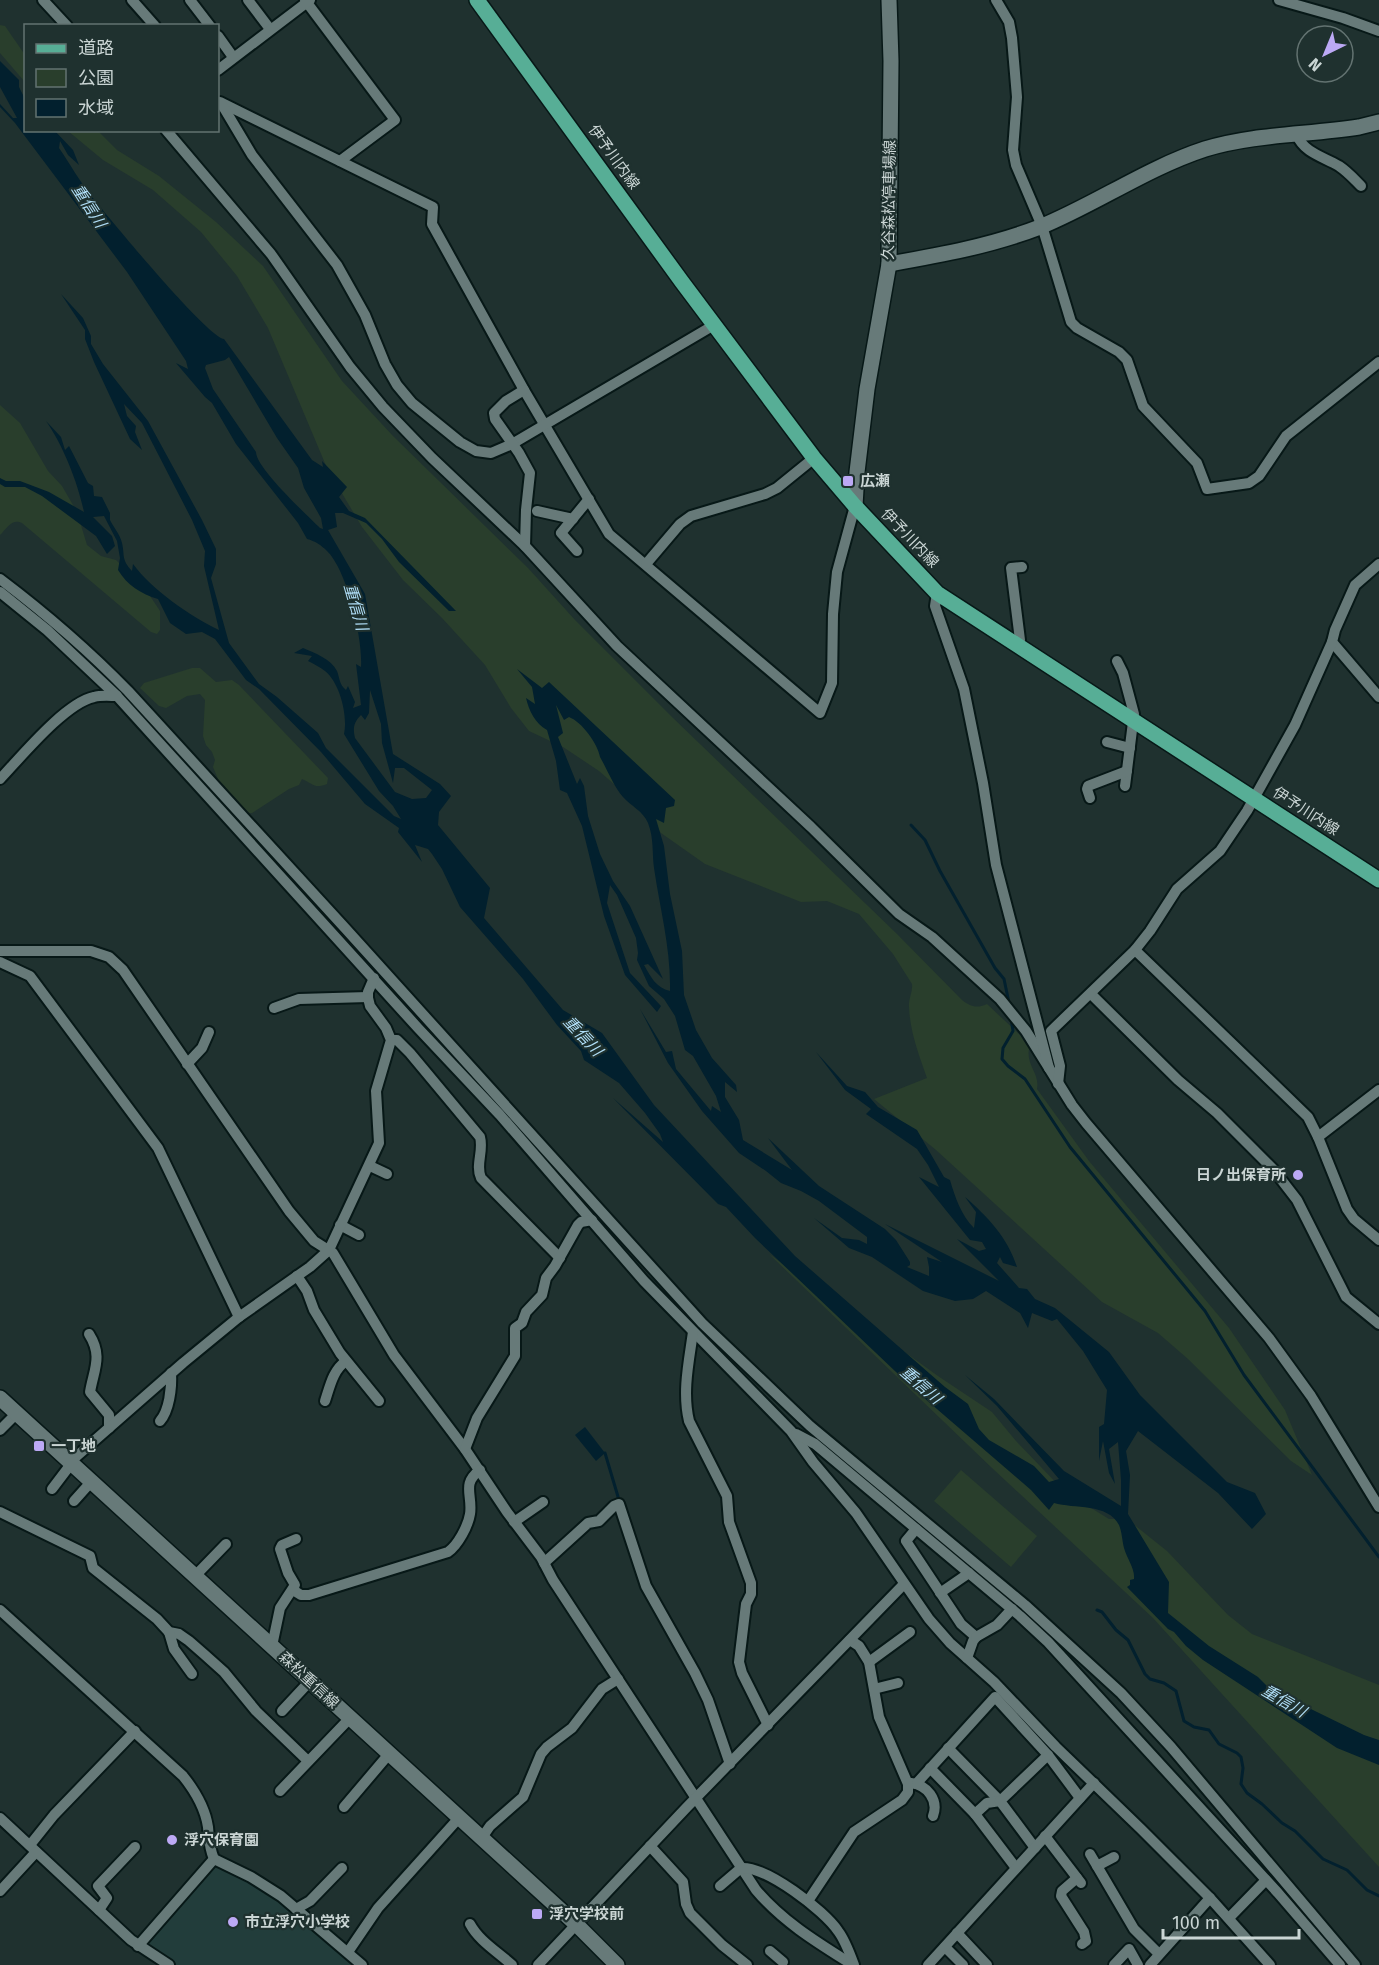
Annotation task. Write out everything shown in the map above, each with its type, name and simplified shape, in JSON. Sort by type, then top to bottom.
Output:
[{"type":"main road","name":"伊予川内線","points":[[477,0],[814,458],[855,507],[937,592],[1379,880]]},
{"type":"main road","name":"久谷森松停車場線","points":[[855,507],[867,389],[889,264],[891,61],[889,0]]},
{"type":"main road","points":[[889,264],[963,250],[1012,237],[1042,226],[1160,166],[1223,144],[1359,128],[1379,122]]},
{"type":"main road","name":"森松重信線","points":[[0,1398],[577,1925],[616,1965]]},
{"type":"street","points":[[43,0],[65,24]]},
{"type":"street","points":[[132,0],[152,24]]},
{"type":"street","points":[[190,0],[208,24]]},
{"type":"street","points":[[248,0],[270,29]]},
{"type":"street","points":[[996,0],[1009,22],[1012,38],[1017,97],[1012,150],[1042,226],[1071,322],[1077,328],[1119,352],[1127,360],[1143,406],[1197,463],[1207,489],[1250,483],[1259,476],[1286,436],[1379,362]]},
{"type":"street","points":[[1279,0],[1379,31]]},
{"type":"street","points":[[219,69],[307,1],[394,120],[340,161]]},
{"type":"street","points":[[219,37],[234,57]]},
{"type":"street","points":[[219,100],[252,155],[337,265],[365,315],[385,364],[397,385],[412,404],[460,442],[476,451],[491,453],[512,444],[714,325]]},
{"type":"street","points":[[219,100],[433,207],[432,224],[524,390],[609,534],[820,713],[832,683],[833,614],[837,572],[855,507]]},
{"type":"street","points":[[168,132],[271,254],[350,367],[383,407],[432,458],[525,546],[617,646],[811,827],[899,914],[932,937],[1000,999],[1026,1031],[1058,1084],[1086,1124],[1269,1338],[1311,1396],[1379,1506]]},
{"type":"street","points":[[1297,135],[1305,148],[1340,167],[1362,186]]},
{"type":"street","points":[[524,390],[506,401],[494,414],[530,473],[525,510],[525,546]]},
{"type":"street","points":[[646,564],[680,524],[691,516],[765,494],[777,488],[814,458]]},
{"type":"street","points":[[577,551],[561,533],[589,499]]},
{"type":"street","points":[[537,511],[573,519]]},
{"type":"street","points":[[1058,1084],[1060,1066],[1051,1031],[1135,950],[1150,932],[1177,889],[1220,851],[1254,799],[1295,725],[1355,585],[1379,564]]},
{"type":"street","points":[[1017,645],[1020,640],[1011,568],[1022,567]]},
{"type":"street","points":[[0,579],[55,622],[96,658],[128,691],[509,1108],[676,1295],[774,1393],[810,1426],[1052,1628],[1121,1693],[1171,1747],[1355,1965]]},
{"type":"street","points":[[0,592],[47,630],[117,696],[418,1028],[500,1115],[644,1281],[791,1431],[813,1462],[856,1513],[929,1619],[950,1643],[994,1682],[1056,1747],[1210,1898],[1270,1965]]},
{"type":"street","points":[[937,592],[935,606],[964,689],[983,783],[996,865],[1049,1068]]},
{"type":"street","points":[[1332,642],[1379,697]]},
{"type":"street","points":[[1117,661],[1123,673],[1134,714],[1125,786]]},
{"type":"street","points":[[0,779],[67,711],[94,697],[117,696]]},
{"type":"street","points":[[1107,742],[1130,748]]},
{"type":"street","points":[[1090,798],[1088,786],[1127,771]]},
{"type":"street","points":[[1135,950],[1308,1117],[1347,1209],[1354,1219],[1379,1240]]},
{"type":"street","points":[[0,951],[100,953],[109,957],[123,970],[289,1211],[314,1241],[333,1253],[394,1355],[465,1449],[544,1563],[756,1890],[779,1915],[853,1965]]},
{"type":"street","points":[[0,962],[30,976],[158,1148],[239,1317]]},
{"type":"street","points":[[52,1489],[70,1463],[171,1373],[239,1317],[319,1260],[329,1250],[380,1143],[376,1091],[391,1040],[386,1028],[370,1005],[368,997],[374,978]]},
{"type":"street","points":[[1091,994],[1273,1169],[1297,1200],[1346,1297],[1379,1323]]},
{"type":"street","points":[[274,1008],[299,999],[368,997]]},
{"type":"street","points":[[188,1064],[202,1048],[209,1032]]},
{"type":"street","points":[[391,1040],[397,1040],[410,1053],[480,1137],[482,1144],[478,1170],[481,1178],[560,1258]]},
{"type":"street","points":[[1318,1137],[1379,1090]]},
{"type":"street","points":[[370,1166],[387,1174]]},
{"type":"street","points":[[465,1449],[477,1418],[515,1356],[515,1328],[522,1323],[526,1312],[542,1295],[546,1278],[578,1225],[581,1222],[592,1220]]},
{"type":"street","points":[[340,1225],[359,1235]]},
{"type":"street","points":[[297,1276],[307,1291],[314,1310],[346,1361],[379,1401]]},
{"type":"street","points":[[693,1332],[688,1371],[687,1413],[727,1496],[727,1513],[751,1583],[739,1662],[768,1725]]},
{"type":"street","points":[[88,1334],[96,1345],[97,1351],[96,1372],[90,1392],[108,1415],[109,1428]]},
{"type":"street","points":[[325,1401],[332,1380],[346,1361]]},
{"type":"street","points":[[160,1421],[171,1397],[171,1373]]},
{"type":"street","points":[[774,1393],[791,1431],[815,1444],[1012,1609],[1048,1642],[1266,1880],[1340,1965]]},
{"type":"street","points":[[0,1430],[17,1413]]},
{"type":"street","points":[[293,1590],[301,1595],[309,1595],[388,1572],[453,1549],[470,1517],[468,1483],[480,1470]]},
{"type":"street","points":[[74,1501],[91,1482]]},
{"type":"street","points":[[514,1522],[543,1502]]},
{"type":"street","points":[[544,1563],[588,1523],[599,1521],[619,1504],[646,1586],[708,1700],[730,1764]]},
{"type":"street","points":[[0,1512],[70,1548],[86,1552],[90,1556],[93,1568],[157,1619],[169,1632],[189,1641],[224,1672],[252,1715],[308,1761]]},
{"type":"street","points":[[916,1529],[906,1541],[961,1624],[976,1637]]},
{"type":"street","points":[[272,1646],[280,1608],[294,1585],[280,1549],[282,1545],[296,1539]]},
{"type":"street","points":[[195,1576],[226,1544]]},
{"type":"street","points":[[939,1593],[969,1573]]},
{"type":"street","points":[[538,1965],[904,1584]]},
{"type":"street","points":[[967,1658],[976,1637],[997,1625],[1012,1609]]},
{"type":"street","points":[[0,1610],[183,1776],[194,1790],[205,1812],[209,1845],[214,1859],[260,1882],[362,1965]]},
{"type":"street","points":[[169,1632],[174,1649],[192,1674]]},
{"type":"street","points":[[869,1662],[910,1632]]},
{"type":"street","points":[[850,1640],[859,1646],[869,1662],[879,1717],[912,1784],[929,1792],[933,1798],[935,1811],[933,1816]]},
{"type":"street","points":[[481,1839],[490,1826],[523,1797],[541,1755],[547,1747],[572,1728],[602,1689],[618,1679]]},
{"type":"street","points":[[282,1711],[310,1681]]},
{"type":"street","points":[[874,1689],[898,1683]]},
{"type":"street","points":[[808,1901],[854,1832],[902,1800],[912,1784],[930,1768],[995,1697],[1048,1755],[1080,1798]]},
{"type":"street","points":[[280,1791],[350,1718]]},
{"type":"street","points":[[0,1891],[33,1849],[54,1815],[135,1731]]},
{"type":"street","points":[[948,1749],[1000,1801],[1035,1848]]},
{"type":"street","points":[[344,1807],[389,1754]]},
{"type":"street","points":[[975,1814],[987,1803],[1000,1801],[1048,1755]]},
{"type":"street","points":[[930,1768],[975,1814],[1016,1868]]},
{"type":"street","points":[[928,1965],[1094,1783]]},
{"type":"street","points":[[0,1818],[138,1946],[169,1965]]},
{"type":"street","points":[[348,1952],[378,1908],[458,1818]]},
{"type":"street","points":[[1045,1836],[1079,1881],[1062,1891],[1061,1896],[1084,1932],[1086,1941],[1082,1944]]},
{"type":"street","points":[[651,1846],[683,1882],[687,1909],[690,1913],[722,1945],[747,1965]]},
{"type":"street","points":[[99,1910],[107,1898],[98,1886],[135,1847]]},
{"type":"street","points":[[1090,1854],[1134,1929],[1160,1954]]},
{"type":"street","points":[[1097,1866],[1114,1857]]},
{"type":"street","points":[[138,1946],[214,1859]]},
{"type":"street","points":[[296,1909],[310,1901],[342,1868]]},
{"type":"street","points":[[720,1886],[741,1868],[756,1869],[808,1901],[838,1930],[853,1965]]},
{"type":"street","points":[[1229,1918],[1266,1880]]},
{"type":"street","points":[[1150,1965],[1210,1898]]},
{"type":"street","points":[[470,1924],[481,1940],[493,1947],[512,1965]]},
{"type":"street","points":[[957,1933],[987,1965]]},
{"type":"street","points":[[945,1947],[963,1965]]},
{"type":"street","points":[[1114,1965],[1129,1949],[1138,1965]]},
{"type":"shaded area","name":"市立浮穴小学校","points":[[213,1866],[221,1867],[271,1894],[354,1965],[174,1965],[158,1951],[148,1948],[147,1940]]},
{"type":"green space","points":[[0,25],[5,26],[24,54],[24,81],[0,53]]},
{"type":"green space","points":[[69,132],[99,132],[117,150],[159,176],[216,222],[263,266],[342,381],[393,436],[528,568],[575,620],[672,717],[896,933],[962,1000],[973,1006],[987,1004],[1020,1035],[1029,1049],[1029,1060],[1037,1078],[1037,1089],[1089,1161],[1229,1328],[1285,1410],[1312,1475],[1291,1461],[1188,1359],[1158,1333],[1102,1302],[936,1150],[874,1099],[927,1078],[911,1025],[909,1004],[912,984],[893,954],[859,914],[827,901],[801,902],[705,864],[661,833],[639,806],[599,771],[563,747],[529,731],[511,708],[485,665],[403,580],[362,527],[327,468],[268,328],[237,276],[201,232],[153,190],[103,160]]},
{"type":"green space","points":[[0,405],[20,423],[48,471],[62,486],[77,512],[87,545],[101,556],[116,560],[146,590],[160,611],[160,630],[157,634],[151,632],[22,523],[12,523],[0,535]]},
{"type":"green space","points":[[192,668],[200,668],[216,682],[232,680],[239,685],[328,778],[327,784],[317,786],[302,779],[299,785],[252,813],[247,813],[218,779],[213,767],[215,760],[203,736],[205,700],[200,694],[187,696],[166,708],[159,706],[140,688],[144,683]]},
{"type":"green space","points":[[769,1254],[938,1376],[992,1412],[1016,1441],[1065,1492],[1109,1519],[1127,1519],[1167,1551],[1228,1615],[1252,1634],[1379,1685],[1379,1867],[1153,1618],[992,1468]]},
{"type":"green space","points":[[961,1470],[1037,1536],[1011,1567],[934,1501]]},
{"type":"water","name":"重信川","points":[[0,61],[19,80],[19,87],[24,97],[24,132],[56,132],[73,150],[79,165],[68,155],[60,141],[59,148],[102,209],[179,299],[198,319],[224,339],[312,460],[323,467],[322,461],[347,487],[339,497],[349,511],[365,518],[456,611],[449,611],[399,562],[382,539],[366,523],[343,513],[335,513],[337,527],[328,530],[365,594],[393,754],[440,784],[451,796],[439,812],[438,825],[490,888],[484,918],[563,1010],[602,1033],[654,1105],[795,1256],[945,1387],[968,1404],[979,1429],[989,1440],[1034,1466],[1049,1482],[1059,1479],[997,1406],[965,1375],[994,1399],[1064,1471],[1121,1506],[1118,1442],[1109,1449],[1115,1484],[1109,1473],[1103,1441],[1099,1461],[1099,1427],[1104,1424],[1107,1390],[1083,1351],[1057,1319],[1052,1321],[1032,1313],[1028,1328],[1020,1313],[986,1291],[973,1299],[955,1301],[923,1291],[872,1257],[849,1248],[814,1218],[842,1238],[859,1240],[867,1244],[867,1237],[819,1201],[781,1183],[739,1153],[702,1111],[668,1063],[640,1009],[666,1052],[672,1051],[676,1069],[711,1111],[712,1106],[721,1112],[716,1096],[693,1056],[685,1050],[675,1016],[664,999],[649,986],[637,960],[636,938],[617,895],[610,885],[607,903],[630,973],[661,1006],[657,1012],[625,975],[604,916],[582,826],[567,793],[560,790],[556,761],[547,730],[536,720],[529,708],[526,698],[535,704],[532,687],[517,669],[542,688],[549,682],[675,800],[674,806],[666,808],[664,823],[656,819],[664,846],[670,894],[682,951],[684,995],[696,1030],[712,1058],[736,1085],[737,1092],[725,1082],[725,1097],[739,1120],[743,1140],[792,1170],[768,1138],[819,1186],[885,1229],[896,1240],[910,1262],[907,1267],[929,1276],[927,1257],[942,1262],[885,1224],[999,1281],[957,1239],[979,1251],[986,1249],[982,1242],[970,1240],[919,1177],[939,1187],[917,1149],[866,1114],[871,1109],[845,1090],[816,1052],[847,1086],[865,1092],[878,1107],[917,1130],[944,1177],[950,1180],[959,1206],[969,1223],[974,1228],[976,1212],[965,1197],[989,1220],[1008,1246],[1017,1267],[1003,1263],[1000,1257],[997,1263],[1019,1288],[1027,1289],[1035,1299],[1055,1308],[1109,1352],[1140,1395],[1227,1482],[1255,1493],[1266,1514],[1252,1529],[1218,1493],[1138,1431],[1126,1451],[1130,1475],[1128,1514],[1169,1582],[1168,1613],[1209,1646],[1258,1677],[1270,1689],[1364,1735],[1379,1740],[1379,1765],[1337,1748],[1203,1660],[1186,1646],[1127,1587],[1130,1585],[1130,1580],[1134,1579],[1133,1571],[1124,1548],[1119,1525],[1114,1518],[1099,1510],[1054,1503],[1049,1510],[1031,1490],[916,1391],[755,1238],[726,1207],[718,1204],[613,1098],[663,1142],[645,1113],[619,1083],[584,1060],[581,1051],[557,1025],[523,979],[460,907],[442,869],[428,849],[415,845],[422,862],[398,832],[399,828],[365,804],[321,752],[259,689],[246,680],[215,639],[202,632],[186,634],[170,623],[158,599],[140,592],[126,580],[118,570],[120,558],[117,541],[104,516],[93,517],[112,536],[115,546],[107,554],[96,536],[42,496],[25,487],[5,487],[0,484],[0,478],[6,481],[20,481],[49,492],[84,512],[69,465],[46,421],[61,437],[65,450],[69,446],[88,483],[93,486],[94,496],[102,497],[110,513],[110,520],[121,540],[125,560],[132,571],[133,564],[172,602],[219,630],[204,566],[205,551],[192,520],[142,423],[124,404],[127,416],[136,426],[135,432],[142,450],[130,439],[94,362],[85,339],[85,330],[61,294],[83,318],[91,336],[91,344],[103,364],[148,421],[216,549],[216,564],[211,578],[229,643],[259,684],[318,733],[326,748],[394,816],[401,819],[379,791],[344,734],[344,709],[335,683],[325,671],[308,661],[312,656],[294,653],[303,648],[327,660],[337,671],[346,690],[348,686],[355,702],[353,708],[361,705],[356,664],[361,667],[361,655],[356,623],[347,589],[334,560],[322,547],[307,539],[298,523],[236,444],[212,403],[176,363],[188,369],[186,361],[127,272],[15,123],[0,107],[0,104],[13,118],[17,118],[0,87]],"holes":[[[229,357],[277,438],[298,468],[304,488],[321,518],[323,529],[264,469],[256,452],[213,389],[206,365]],[[370,690],[381,724],[382,743],[393,783],[395,768],[404,768],[432,790],[426,798],[412,799],[395,792],[355,738],[356,721],[361,715],[365,720],[369,713]],[[556,705],[564,720],[569,717],[589,734],[620,793],[643,815],[648,823],[667,944],[670,991],[657,985],[644,965],[648,964],[663,979],[630,906],[613,881],[600,854],[588,816],[584,786],[580,778],[577,784],[558,737],[563,733]]]},
{"type":"water","points":[[585,1427],[605,1453],[596,1461],[575,1435]]},
{"type":"waterway","points":[[911,825],[925,840],[995,968],[1004,979],[1009,1003]]},
{"type":"waterway","points":[[1011,1018],[1013,1031],[1003,1048],[1002,1059],[1025,1079],[1070,1147],[1205,1311],[1244,1375],[1379,1557]]},
{"type":"waterway","points":[[605,1453],[619,1500]]},
{"type":"waterway","points":[[1097,1610],[1102,1612],[1116,1630],[1128,1640],[1145,1674],[1150,1679],[1164,1683],[1176,1691],[1184,1721],[1194,1727],[1209,1730],[1219,1744],[1241,1757],[1243,1768],[1241,1784],[1247,1793],[1295,1831],[1323,1859],[1347,1870],[1367,1890],[1379,1896]]},
{"type":"place","name":"広瀬","points":[[848,481]]},
{"type":"place","name":"日ノ出保育所","points":[[1298,1175]]},
{"type":"place","name":"一丁地","points":[[39,1446]]},
{"type":"place","name":"浮穴保育園","points":[[172,1840]]},
{"type":"place","name":"浮穴学校前","points":[[537,1914]]},
{"type":"place","name":"市立浮穴小学校","points":[[233,1922]]}]
